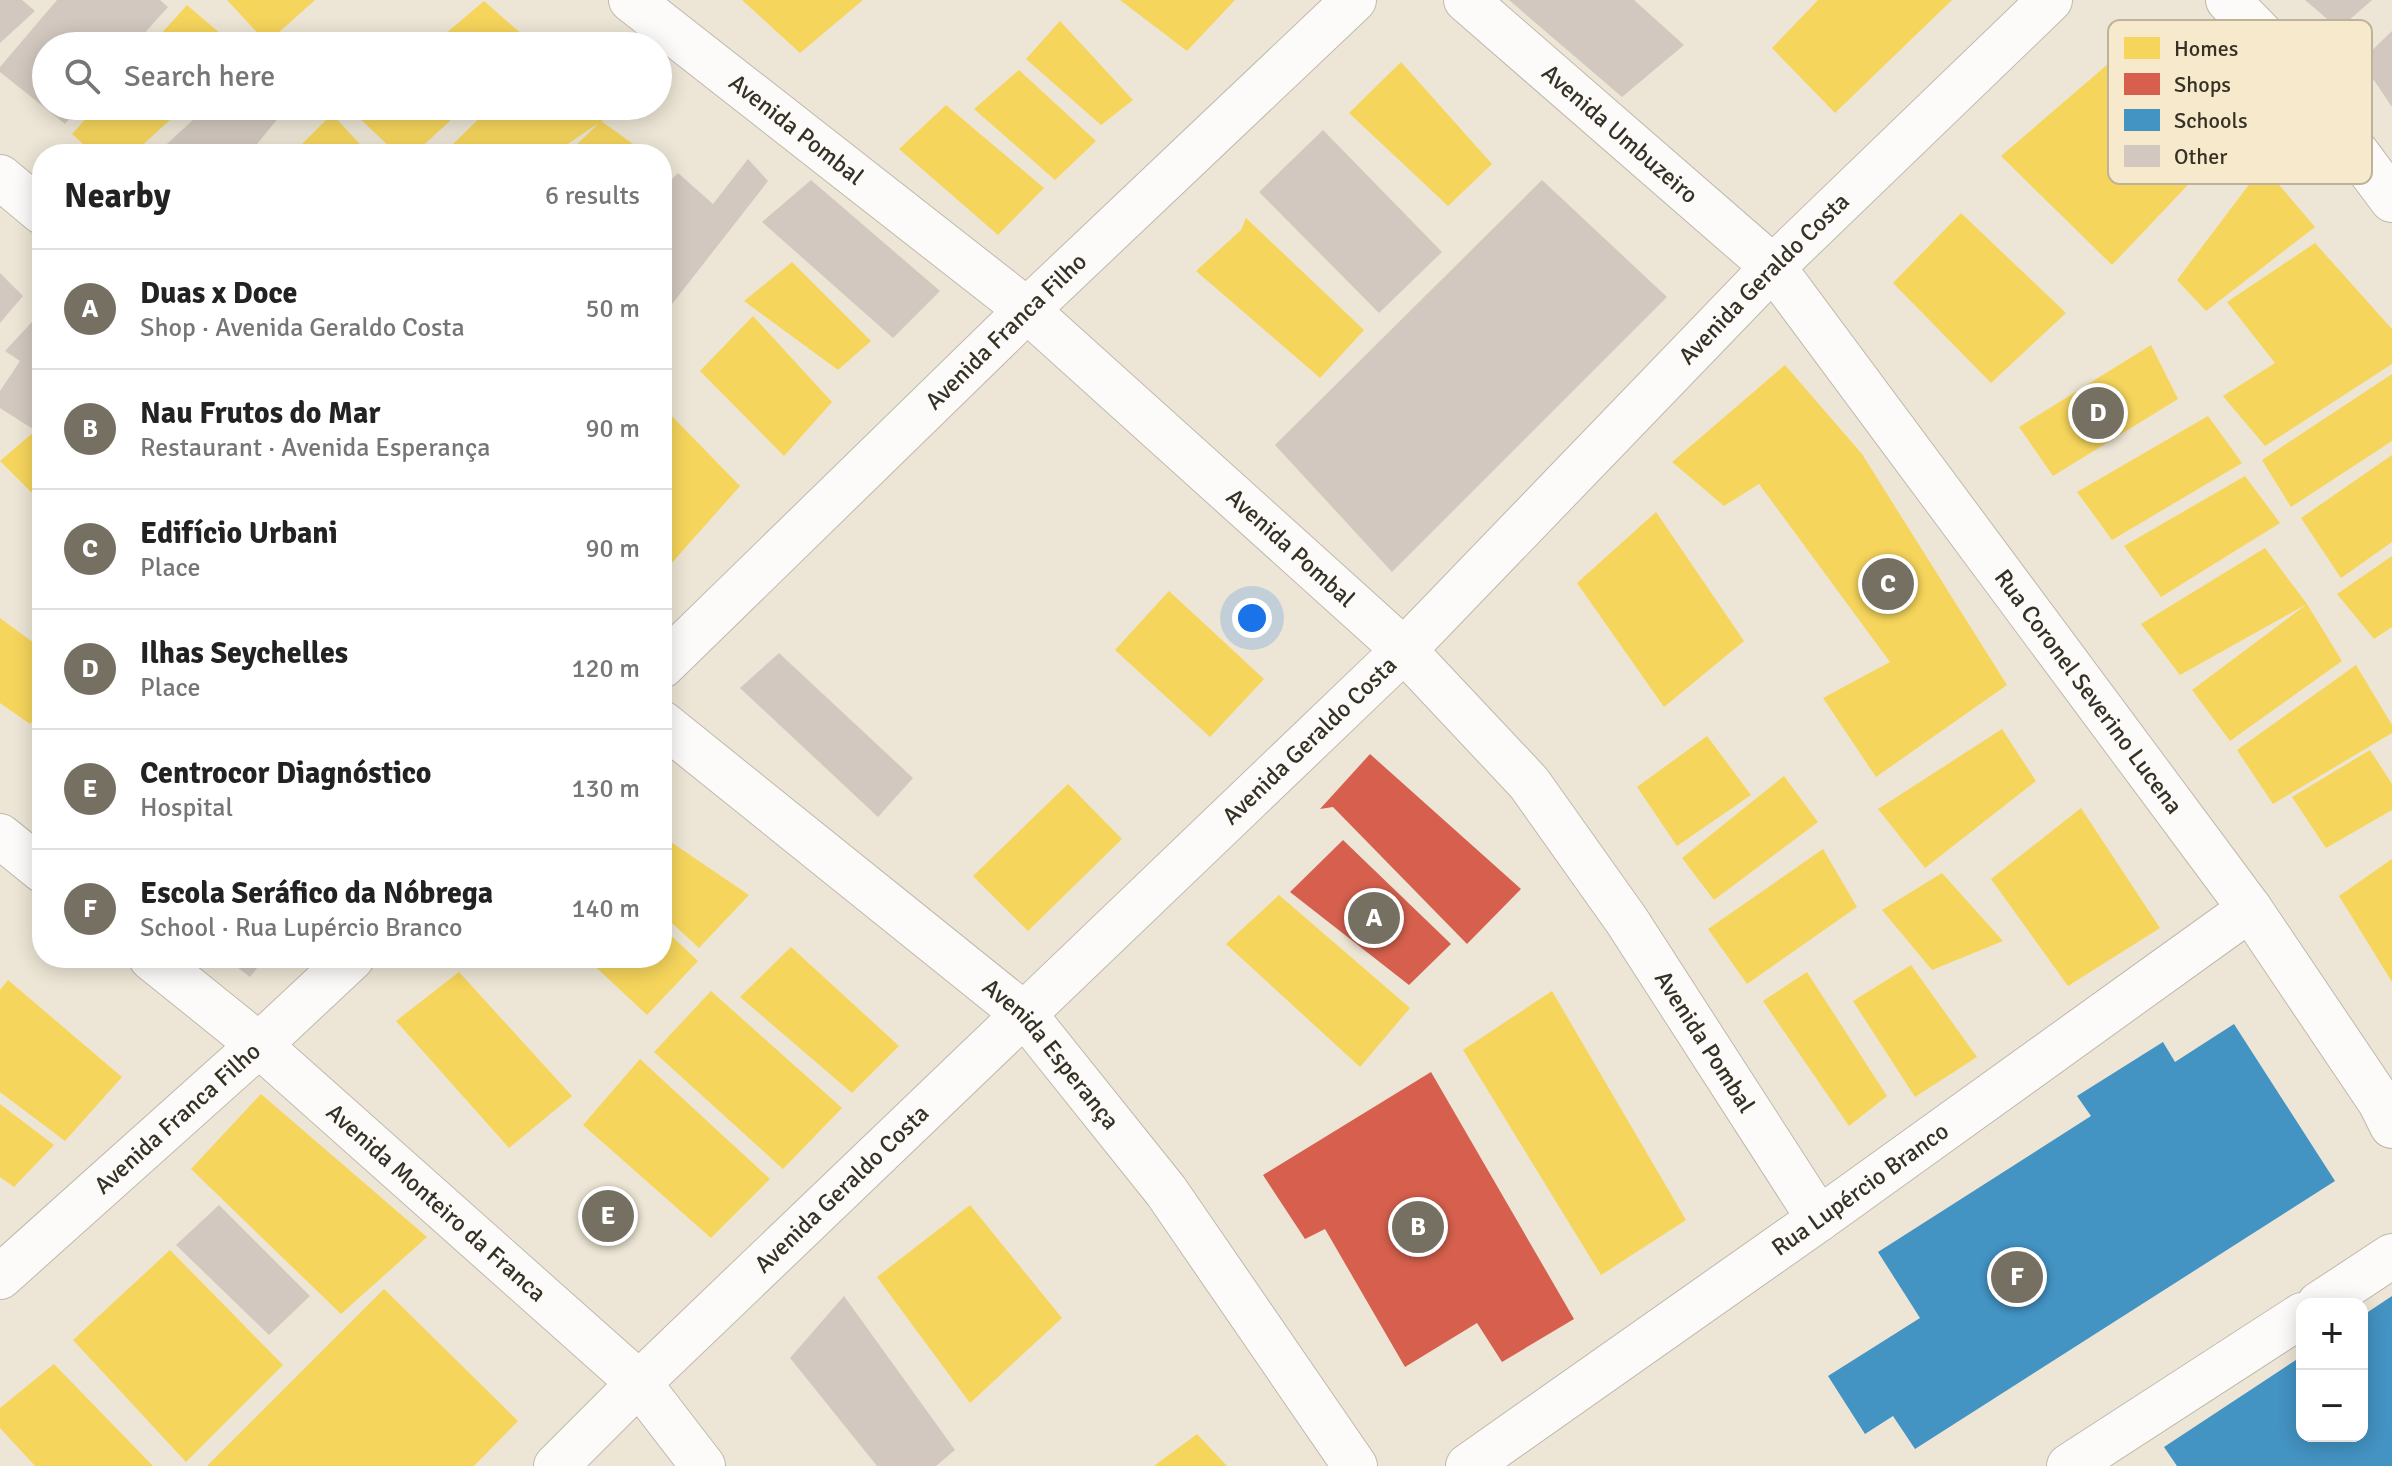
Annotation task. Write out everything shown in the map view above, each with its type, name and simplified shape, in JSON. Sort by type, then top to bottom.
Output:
[{"type":"street","name":"Avenida Pombal","points":[[631,0],[672,32]]},
{"type":"street","name":"Avenida Franca Filho","points":[[672,656],[1027,310],[1354,0]]},
{"type":"street","name":"Avenida Umbuzeiro","points":[[1466,0],[1773,267]]},
{"type":"street","name":"Avenida Geraldo Costa","points":[[556,1466],[1404,650],[1773,267],[2050,0]]},
{"type":"street","points":[[2228,0],[2247,20]]},
{"type":"street","name":"Avenida Pombal","points":[[672,32],[1027,310],[1404,650],[1529,783],[1627,921],[1819,1219]]},
{"type":"street","points":[[2372,173],[2392,200]]},
{"type":"street","points":[[0,177],[32,204]]},
{"type":"street","name":"Rua Coronel Severino Lucena","points":[[1773,267],[2250,909],[2388,1107]]},
{"type":"street","name":"Avenida Esperança","points":[[672,731],[1025,1015],[1166,1191],[1355,1466]]},
{"type":"street","points":[[0,836],[32,862]]},
{"type":"street","name":"Rua Lupércio Branco","points":[[1468,1466],[1819,1219],[2250,909]]},
{"type":"street","name":"Avenida Monteiro da Franca","points":[[163,968],[259,1045],[639,1383],[703,1466]]},
{"type":"street","name":"Avenida Franca Filho","points":[[0,1277],[341,968]]},
{"type":"street","points":[[2328,1298],[2392,1256]]},
{"type":"street","points":[[2069,1466],[2296,1319]]},
{"type":"building: Homes","points":[[227,0],[315,0],[279,32],[257,32]]},
{"type":"building: Homes","points":[[742,0],[863,0],[800,53]]},
{"type":"building: Homes","points":[[1120,0],[1235,0],[1187,51]]},
{"type":"building: Homes","points":[[1818,0],[1952,0],[1835,113],[1772,48]]},
{"type":"building: Homes","points":[[484,1],[519,32],[447,32]]},
{"type":"building: Homes","points":[[187,5],[219,32],[163,32]]},
{"type":"building: Homes","points":[[1060,21],[1133,100],[1101,125],[1026,59]]},
{"type":"building: Homes","points":[[1401,62],[1492,164],[1448,206],[1349,113]]},
{"type":"building: Homes","points":[[2108,64],[2108,184],[2189,184],[2112,265],[2001,156]]},
{"type":"building: Homes","points":[[1019,70],[1096,141],[1055,180],[974,109]]},
{"type":"building: Homes","points":[[946,105],[1044,188],[998,235],[899,149]]},
{"type":"building: Homes","points":[[84,120],[170,120],[144,144],[83,144],[72,134]]},
{"type":"building: Homes","points":[[326,120],[338,120],[360,144],[302,144]]},
{"type":"building: Homes","points":[[361,120],[451,120],[425,144],[387,144]]},
{"type":"building: Homes","points":[[478,120],[603,120],[568,144],[453,144]]},
{"type":"building: Homes","points":[[601,121],[633,144],[577,144]]},
{"type":"building: Homes","points":[[2249,184],[2278,184],[2315,227],[2206,311],[2177,280]]},
{"type":"building: Homes","points":[[1961,213],[2066,313],[1991,383],[1893,283]]},
{"type":"building: Homes","points":[[1246,218],[1364,330],[1320,378],[1196,271],[1241,230]]},
{"type":"building: Homes","points":[[2315,243],[2392,329],[2392,364],[2265,446],[2223,396],[2275,363],[2227,302]]},
{"type":"building: Homes","points":[[792,262],[871,341],[838,370],[744,301]]},
{"type":"building: Homes","points":[[753,316],[832,402],[784,456],[700,371]]},
{"type":"building: Homes","points":[[2151,345],[2178,399],[2053,476],[2019,427]]},
{"type":"building: Homes","points":[[1785,365],[1862,454],[2007,685],[1876,777],[1823,698],[1890,662],[1759,484],[1724,506],[1672,462]]},
{"type":"building: Homes","points":[[2392,374],[2392,441],[2291,507],[2262,460]]},
{"type":"building: Homes","points":[[672,416],[740,486],[672,563]]},
{"type":"building: Homes","points":[[2208,416],[2242,463],[2112,540],[2077,492]]},
{"type":"building: Homes","points":[[32,434],[32,493],[0,461]]},
{"type":"building: Homes","points":[[2392,455],[2392,542],[2341,578],[2301,518]]},
{"type":"building: Homes","points":[[2245,476],[2280,523],[2161,597],[2124,546]]},
{"type":"building: Homes","points":[[1656,512],[1744,641],[1664,707],[1577,583]]},
{"type":"building: Homes","points":[[2265,548],[2307,604],[2180,675],[2141,624]]},
{"type":"building: Homes","points":[[2392,556],[2392,627],[2374,639],[2337,594]]},
{"type":"building: Homes","points":[[1169,591],[1264,679],[1210,737],[1115,650]]},
{"type":"building: Homes","points":[[2307,604],[2342,661],[2230,741],[2192,690]]},
{"type":"building: Homes","points":[[0,618],[32,642],[32,721],[30,724],[0,703]]},
{"type":"building: Homes","points":[[2356,665],[2392,725],[2392,733],[2273,804],[2237,750]]},
{"type":"building: Homes","points":[[2002,729],[2036,781],[1925,868],[1878,809]]},
{"type":"building: Homes","points":[[1707,736],[1751,795],[1677,846],[1637,787]]},
{"type":"building: Homes","points":[[2370,750],[2392,784],[2392,810],[2326,848],[2292,797]]},
{"type":"building: Homes","points":[[1784,776],[1818,822],[1714,900],[1682,858]]},
{"type":"building: Homes","points":[[1068,784],[1122,839],[1028,931],[973,876]]},
{"type":"building: Homes","points":[[2081,808],[2160,928],[2068,986],[1991,879]]},
{"type":"building: Homes","points":[[672,843],[749,895],[699,948],[672,923]]},
{"type":"building: Homes","points":[[1823,849],[1857,907],[1747,984],[1708,929]]},
{"type":"building: Homes","points":[[2392,859],[2392,982],[2339,896]]},
{"type":"building: Homes","points":[[1942,873],[2003,941],[1932,970],[1882,910]]},
{"type":"building: Homes","points":[[1279,895],[1410,1008],[1360,1067],[1226,944]]},
{"type":"building: Homes","points":[[672,936],[698,961],[647,1015],[597,968],[672,968]]},
{"type":"building: Homes","points":[[791,947],[899,1046],[852,1093],[740,997]]},
{"type":"building: Homes","points":[[1911,965],[1977,1057],[1915,1097],[1853,1001]]},
{"type":"building: Homes","points":[[459,972],[572,1096],[509,1148],[396,1021]]},
{"type":"building: Homes","points":[[1807,972],[1887,1096],[1849,1126],[1763,1001]]},
{"type":"building: Homes","points":[[8,980],[122,1077],[65,1141],[0,1092],[0,990]]},
{"type":"building: Homes","points":[[711,991],[842,1108],[783,1169],[654,1052]]},
{"type":"building: Homes","points":[[1552,991],[1686,1220],[1601,1275],[1463,1050]]},
{"type":"building: Homes","points":[[640,1059],[770,1179],[711,1238],[583,1125]]},
{"type":"building: Homes","points":[[261,1094],[427,1237],[341,1314],[191,1169]]},
{"type":"building: Homes","points":[[0,1104],[54,1145],[14,1187],[0,1177]]},
{"type":"building: Homes","points":[[970,1205],[1062,1318],[970,1403],[877,1277]]},
{"type":"building: Homes","points":[[170,1250],[283,1365],[186,1462],[73,1340]]},
{"type":"building: Homes","points":[[384,1289],[518,1421],[474,1466],[207,1466]]},
{"type":"building: Homes","points":[[54,1364],[153,1466],[35,1466],[0,1428],[0,1408]]},
{"type":"building: Homes","points":[[1197,1434],[1227,1466],[1154,1466]]},
{"type":"building: Shops","points":[[1370,754],[1521,889],[1467,944],[1333,807],[1320,809]]},
{"type":"building: Shops","points":[[1343,840],[1451,944],[1409,985],[1290,892]]},
{"type":"building: Shops","points":[[1431,1072],[1574,1319],[1502,1362],[1477,1323],[1405,1367],[1325,1229],[1305,1239],[1263,1175]]},
{"type":"building: Schools","points":[[2234,1024],[2335,1181],[1915,1449],[1893,1416],[1865,1434],[1828,1376],[1920,1318],[1878,1252],[2091,1116],[2077,1096],[2163,1042],[2175,1062]]},
{"type":"building: Schools","points":[[2392,1296],[2392,1466],[2177,1466],[2164,1447],[2296,1360],[2296,1442],[2368,1442],[2368,1312]]},
{"type":"building: Other","points":[[0,0],[22,0],[35,11],[0,43]]},
{"type":"building: Other","points":[[57,0],[160,0],[168,7],[146,32],[32,32],[32,98],[0,72],[0,67]]},
{"type":"building: Other","points":[[1509,0],[1634,0],[1684,45],[1622,97]]},
{"type":"building: Other","points":[[2305,0],[2372,0],[2349,20],[2328,20]]},
{"type":"building: Other","points":[[2392,31],[2392,107],[2372,77],[2372,50]]},
{"type":"building: Other","points":[[193,120],[277,120],[257,144],[167,144]]},
{"type":"building: Other","points":[[1323,130],[1442,252],[1379,313],[1259,192]]},
{"type":"building: Other","points":[[748,159],[768,181],[672,304],[672,179],[678,173],[713,204]]},
{"type":"building: Other","points":[[811,180],[940,291],[893,338],[762,222]]},
{"type":"building: Other","points":[[1542,180],[1667,297],[1392,572],[1275,445]]},
{"type":"building: Other","points":[[0,273],[23,296],[0,323]]},
{"type":"building: Other","points":[[32,322],[32,428],[0,408],[0,391],[20,361],[5,351]]},
{"type":"building: Other","points":[[779,653],[913,778],[878,817],[740,688]]},
{"type":"building: Other","points":[[238,968],[257,968],[250,977]]},
{"type":"building: Other","points":[[219,1205],[310,1296],[269,1335],[176,1245]]},
{"type":"building: Other","points":[[844,1296],[955,1450],[936,1466],[877,1466],[790,1358]]},
{"type":"place","name":"Ilhas Seychelles","points":[[2098,413]]},
{"type":"place","name":"Edifício Urbani","points":[[1888,584]]},
{"type":"place","name":"Duas x Doce","points":[[1374,918]]},
{"type":"place","name":"Centrocor Diagnóstico","points":[[608,1216]]},
{"type":"place","name":"Nau Frutos do Mar","points":[[1418,1227]]},
{"type":"place","name":"Escola Seráfico da Nóbrega","points":[[2017,1277]]}]
